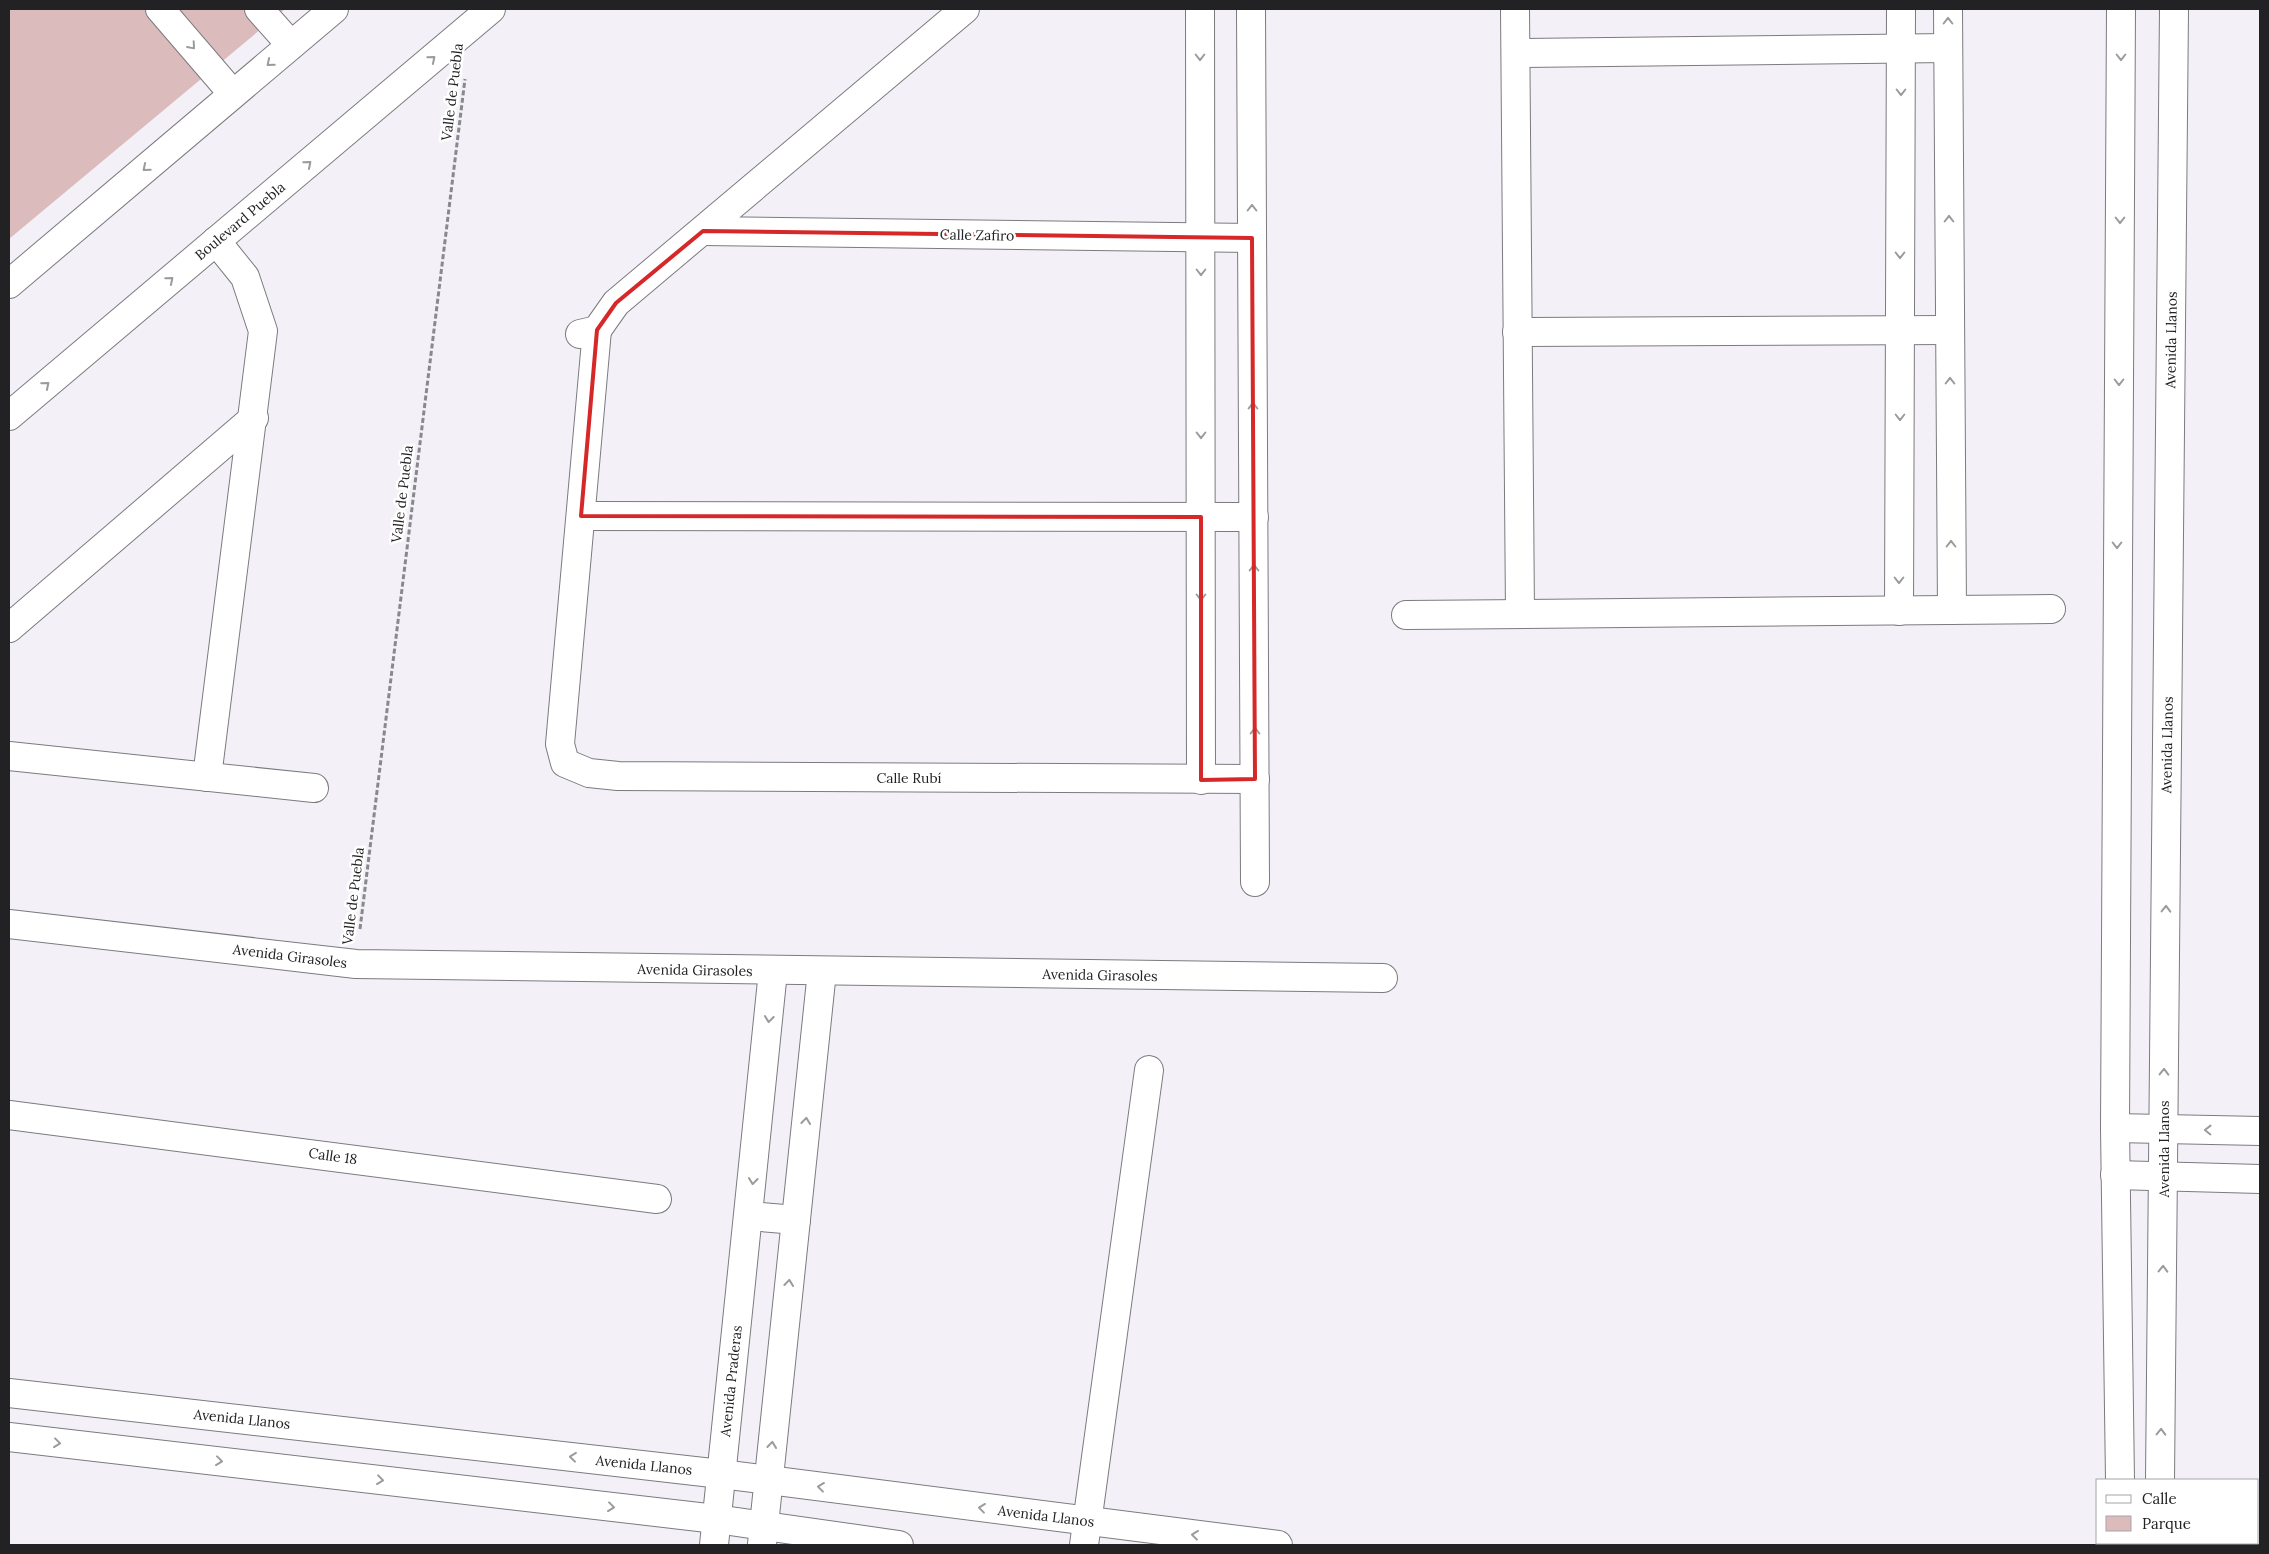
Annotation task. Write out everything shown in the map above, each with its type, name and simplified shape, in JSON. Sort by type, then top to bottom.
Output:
[{"type":"street","points":[[160,9],[233,94]]},
{"type":"street","points":[[259,9],[291,45]]},
{"type":"street","points":[[9,284],[334,9]]},
{"type":"street","name":"Boulevard Puebla","points":[[9,416],[216,241],[472,17],[491,9]]},
{"type":"street","points":[[965,9],[616,303],[589,332],[581,516],[1254,517]]},
{"type":"street","points":[[1200,9],[1201,780]]},
{"type":"street","points":[[1251,9],[1255,882]]},
{"type":"street","points":[[1516,9],[1520,614]]},
{"type":"street","points":[[1899,611],[1901,9]]},
{"type":"street","points":[[1948,9],[1952,610]]},
{"type":"street","points":[[2120,1479],[2115,1128],[2121,9]]},
{"type":"street","name":"Avenida Llanos","points":[[2160,1479],[2174,9]]},
{"type":"street","points":[[1516,52],[1901,50],[1948,48]]},
{"type":"street","name":"Calle Zafiro","points":[[703,230],[1201,239],[1252,238]]},
{"type":"street","points":[[207,777],[264,331],[245,277],[216,241]]},
{"type":"street","points":[[1517,332],[1950,330]]},
{"type":"street","points":[[9,628],[254,418]]},
{"type":"street","name":"Calle Rubí","points":[[581,516],[560,744],[565,763],[589,773],[618,776],[1255,779]]},
{"type":"street","points":[[1406,615],[2051,609]]},
{"type":"street","points":[[9,756],[314,788]]},
{"type":"street","name":"Avenida Girasoles","points":[[9,924],[356,964],[1383,978]]},
{"type":"street","name":"Avenida Praderas","points":[[715,1532],[773,971]]},
{"type":"street","points":[[762,1536],[822,971]]},
{"type":"street","points":[[1086,1533],[1149,1070]]},
{"type":"street","name":"Calle 18","points":[[9,1116],[657,1199]]},
{"type":"street","points":[[2115,1128],[2260,1131]]},
{"type":"street","points":[[2115,1175],[2260,1179]]},
{"type":"street","points":[[749,1216],[796,1220]]},
{"type":"street","name":"Avenida Llanos","points":[[9,1393],[721,1474],[1086,1533],[1278,1545]]},
{"type":"street","points":[[9,1437],[715,1532],[899,1545]]},
{"type":"path","name":"Valle de Puebla","points":[[356,964],[472,17]]},
{"type":"highlighted area","points":[[703,231],[1252,238],[1255,779],[1201,780],[1201,517],[581,516],[597,330],[616,303]]},
{"type":"green space","points":[[9,9],[285,9],[9,239]]}]
